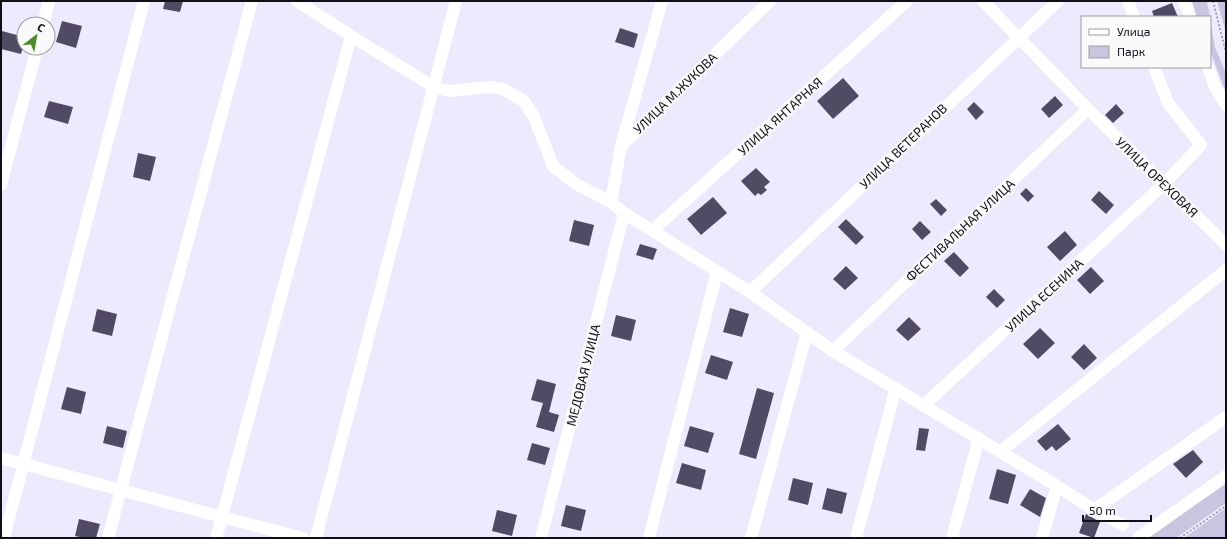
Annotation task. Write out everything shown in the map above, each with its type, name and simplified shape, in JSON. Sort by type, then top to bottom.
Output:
[{"type":"street","points":[[45,16],[49,1]]},
{"type":"street","points":[[4,538],[144,1]]},
{"type":"street","points":[[108,538],[252,1]]},
{"type":"street","points":[[297,1],[434,87],[449,91],[489,88],[503,89],[524,101],[534,118],[553,166],[576,184],[611,202],[624,213],[750,292],[833,351],[1001,451],[1094,510],[1123,525]]},
{"type":"street","points":[[316,538],[456,1]]},
{"type":"street","points":[[611,202],[621,146],[662,1]]},
{"type":"street","name":"УЛИЦА М.ЖУКОВА","points":[[621,146],[770,1]]},
{"type":"street","name":"УЛИЦА ЯНТАРНАЯ","points":[[653,230],[907,1]]},
{"type":"street","name":"УЛИЦА ОРЕХОВАЯ","points":[[983,1],[1088,110],[1226,245]]},
{"type":"street","name":"УЛИЦА ВЕТЕРАНОВ","points":[[750,292],[1058,1]]},
{"type":"street","points":[[1128,1],[1134,16]]},
{"type":"street","points":[[1184,1],[1190,16]]},
{"type":"street","points":[[216,538],[351,36]]},
{"type":"street","points":[[1,185],[35,56]]},
{"type":"street","name":"УЛИЦА ЕСЕНИНА","points":[[924,405],[1164,184],[1202,145],[1168,102],[1154,68]]},
{"type":"street","points":[[1208,68],[1215,88],[1226,105]]},
{"type":"street","name":"ФЕСТИВАЛЬНАЯ УЛИЦА","points":[[833,351],[1088,110]]},
{"type":"street","name":"МЕДОВАЯ УЛИЦА","points":[[541,538],[624,213]]},
{"type":"street","points":[[1001,451],[1226,270]]},
{"type":"street","points":[[649,538],[717,272]]},
{"type":"street","points":[[751,538],[807,332]]},
{"type":"street","points":[[856,538],[896,388]]},
{"type":"street","points":[[1094,510],[1226,417]]},
{"type":"street","points":[[952,538],[979,438]]},
{"type":"street","points":[[1,458],[303,538]]},
{"type":"street","points":[[1138,538],[1226,476]]},
{"type":"street","points":[[1042,538],[1058,486]]},
{"type":"path","points":[[1213,1],[1226,53]]},
{"type":"path","points":[[1180,538],[1226,506]]},
{"type":"green space","points":[[1192,1],[1207,1],[1210,16],[1197,16]]},
{"type":"green space","points":[[1217,1],[1226,1],[1226,33]]},
{"type":"green space","points":[[1211,25],[1215,47],[1226,73],[1226,93],[1211,53]]},
{"type":"green space","points":[[1226,479],[1226,503],[1176,538],[1142,538]]},
{"type":"green space","points":[[1226,508],[1226,538],[1184,538]]},
{"type":"building","points":[[165,1],[183,1],[180,12],[163,9]]},
{"type":"building","points":[[1172,3],[1178,16],[1154,16],[1152,11]]},
{"type":"building","points":[[62,21],[82,26],[76,48],[56,42]]},
{"type":"building","points":[[620,28],[638,34],[634,48],[615,42]]},
{"type":"building","points":[[2,31],[16,35],[16,53],[1,49]]},
{"type":"building","points":[[843,78],[859,96],[833,119],[817,101]]},
{"type":"building","points":[[1055,96],[1063,105],[1049,118],[1041,109]]},
{"type":"building","points":[[49,101],[73,107],[68,124],[44,117]]},
{"type":"building","points":[[974,102],[984,112],[976,120],[967,109]]},
{"type":"building","points":[[1116,104],[1124,113],[1113,123],[1105,115]]},
{"type":"building","points":[[138,153],[156,157],[150,181],[133,177]]},
{"type":"building","points":[[756,168],[770,182],[764,187],[767,190],[761,195],[758,193],[755,196],[741,181]]},
{"type":"building","points":[[1026,188],[1034,196],[1028,202],[1020,194]]},
{"type":"building","points":[[1099,191],[1114,205],[1106,214],[1091,200]]},
{"type":"building","points":[[713,197],[727,213],[701,235],[687,219]]},
{"type":"building","points":[[936,199],[947,210],[941,216],[930,204]]},
{"type":"building","points":[[846,219],[864,237],[856,245],[838,227]]},
{"type":"building","points":[[574,220],[594,225],[589,246],[569,241]]},
{"type":"building","points":[[920,221],[931,232],[922,240],[912,229]]},
{"type":"building","points":[[1065,231],[1077,245],[1060,261],[1047,247]]},
{"type":"building","points":[[640,244],[657,249],[653,260],[636,255]]},
{"type":"building","points":[[954,252],[969,268],[960,277],[944,261]]},
{"type":"building","points":[[846,266],[858,278],[845,290],[833,279]]},
{"type":"building","points":[[1091,267],[1104,281],[1090,294],[1077,280]]},
{"type":"building","points":[[994,289],[1005,300],[997,308],[986,297]]},
{"type":"building","points":[[730,308],[749,314],[742,337],[723,332]]},
{"type":"building","points":[[97,309],[117,314],[112,336],[92,331]]},
{"type":"building","points":[[616,315],[636,320],[631,341],[611,336]]},
{"type":"building","points":[[909,317],[921,329],[908,341],[896,330]]},
{"type":"building","points":[[1040,328],[1055,343],[1038,359],[1023,344]]},
{"type":"building","points":[[1084,344],[1097,358],[1084,370],[1071,357]]},
{"type":"building","points":[[711,355],[733,362],[727,380],[705,373]]},
{"type":"building","points":[[537,379],[556,384],[549,412],[559,415],[554,432],[536,427],[543,403],[531,400]]},
{"type":"building","points":[[67,387],[86,392],[81,414],[61,409]]},
{"type":"building","points":[[757,388],[774,393],[756,459],[739,454]]},
{"type":"building","points":[[1058,424],[1071,439],[1056,451],[1052,446],[1046,451],[1037,441]]},
{"type":"building","points":[[107,426],[127,431],[123,448],[103,443]]},
{"type":"building","points":[[690,426],[714,433],[708,453],[684,446]]},
{"type":"building","points":[[919,428],[929,429],[925,451],[916,450]]},
{"type":"building","points":[[532,443],[550,448],[545,465],[527,460]]},
{"type":"building","points":[[1193,450],[1203,462],[1186,478],[1173,464]]},
{"type":"building","points":[[682,463],[706,470],[701,490],[676,483]]},
{"type":"building","points":[[997,469],[1016,475],[1008,504],[989,499]]},
{"type":"building","points":[[793,478],[813,483],[808,505],[788,500]]},
{"type":"building","points":[[827,488],[847,493],[842,514],[822,509]]},
{"type":"building","points":[[1030,489],[1046,498],[1040,517],[1020,505]]},
{"type":"building","points":[[566,505],[586,510],[581,531],[561,526]]},
{"type":"building","points":[[497,510],[517,515],[512,536],[492,531]]},
{"type":"building","points":[[1086,514],[1100,522],[1094,538],[1079,533]]},
{"type":"building","points":[[79,519],[100,524],[96,538],[75,536]]}]
